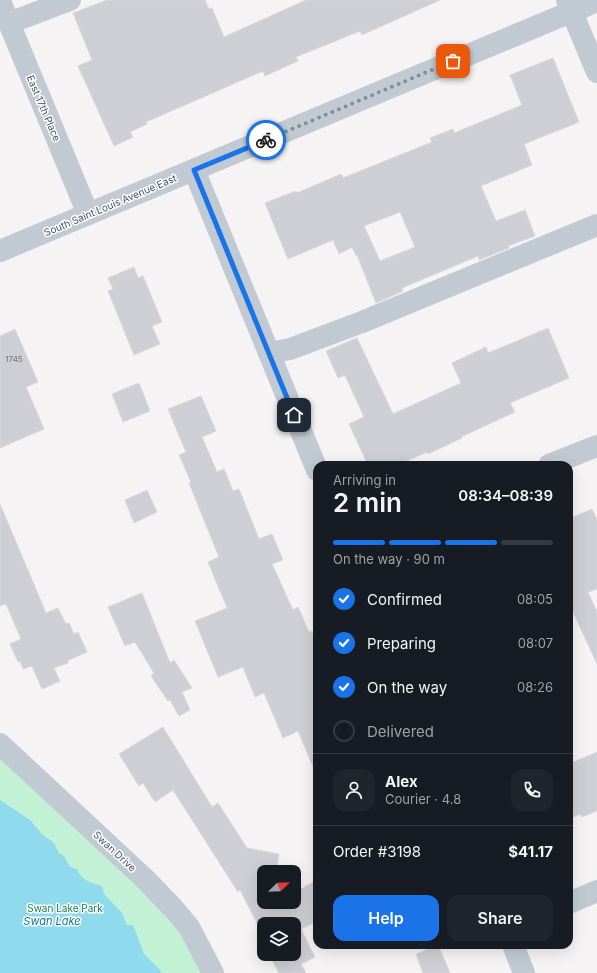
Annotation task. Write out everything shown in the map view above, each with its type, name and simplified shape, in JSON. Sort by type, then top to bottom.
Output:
[{"type":"street","points":[[9,23],[70,0]]},
{"type":"street","name":"East 17th Place","points":[[0,1],[88,214]]},
{"type":"street","name":"South Saint Louis Avenue East","points":[[0,251],[194,170],[570,6],[597,1]]},
{"type":"street","points":[[570,6],[597,72]]},
{"type":"street","points":[[194,170],[313,461]]},
{"type":"street","points":[[269,353],[290,349],[362,322],[597,225]]},
{"type":"street","points":[[559,461],[597,446]]},
{"type":"street","name":"Swan Drive","points":[[0,744],[145,879],[174,908],[189,927],[213,973]]},
{"type":"street","points":[[573,901],[597,891]]},
{"type":"street","points":[[515,949],[524,973]]},
{"type":"green space","name":"Swan Lake","points":[[0,758],[154,902],[170,919],[185,940],[202,973],[0,973]]},
{"type":"water","name":"Swan Lake","points":[[0,800],[30,820],[42,834],[54,843],[59,853],[64,856],[70,867],[77,869],[84,879],[102,886],[104,894],[122,913],[127,925],[133,925],[144,954],[160,970],[161,973],[0,973]]},
{"type":"building","points":[[107,0],[205,0],[209,9],[212,8],[224,37],[306,0],[440,0],[362,35],[360,31],[296,57],[298,61],[265,76],[263,71],[146,122],[147,124],[130,132],[133,137],[114,146],[78,66],[92,60],[73,13]]},
{"type":"building","points":[[553,58],[579,122],[524,144],[532,165],[481,186],[496,221],[525,210],[535,236],[508,246],[509,248],[479,260],[478,256],[402,288],[403,291],[376,303],[357,255],[356,256],[352,247],[339,254],[333,240],[288,259],[265,203],[296,191],[297,193],[341,174],[343,178],[432,142],[430,138],[453,129],[454,133],[522,105],[510,75]],"holes":[[[400,212],[415,247],[380,261],[364,226]]]},
{"type":"building","points":[[134,267],[138,278],[143,276],[162,322],[152,326],[160,344],[134,355],[108,291],[113,289],[108,278]]},
{"type":"building","points":[[548,328],[569,378],[510,403],[515,412],[428,454],[427,452],[407,461],[366,461],[349,424],[364,417],[345,375],[338,378],[326,351],[357,338],[393,414],[461,383],[452,363],[486,347],[488,353]]},
{"type":"building","points":[[15,329],[38,382],[26,387],[44,429],[0,448],[0,336]]},
{"type":"building","points":[[139,383],[150,411],[123,422],[112,394]]},
{"type":"building","points":[[201,396],[216,431],[202,437],[217,472],[224,469],[233,491],[239,489],[259,539],[272,534],[283,560],[272,564],[293,610],[298,607],[309,632],[312,631],[313,767],[298,731],[283,738],[264,693],[255,697],[243,667],[218,677],[195,621],[227,608],[208,562],[219,557],[189,483],[191,482],[179,455],[186,452],[168,409]]},
{"type":"building","points":[[147,490],[157,512],[134,523],[125,500]]},
{"type":"building","points":[[0,504],[46,613],[58,608],[66,624],[69,623],[74,634],[78,632],[87,652],[67,661],[68,663],[54,668],[60,681],[42,689],[32,666],[23,669],[20,661],[18,662],[10,644],[21,639],[6,604],[0,606]]},
{"type":"building","points":[[592,509],[597,520],[597,589],[588,592],[597,612],[597,664],[573,612],[573,517]]},
{"type":"building","points":[[142,593],[170,663],[174,660],[192,688],[182,692],[190,710],[179,716],[170,700],[168,701],[151,676],[154,673],[135,642],[125,646],[108,607]]},
{"type":"building","points":[[163,727],[212,807],[218,803],[247,848],[279,854],[277,865],[257,865],[257,909],[301,909],[301,889],[313,882],[313,923],[301,929],[301,917],[257,917],[257,923],[240,890],[238,892],[173,790],[155,802],[143,783],[139,786],[119,754]]},
{"type":"building","points":[[597,752],[597,811],[582,817],[580,814],[573,817],[573,762]]},
{"type":"building","points":[[301,929],[315,957],[301,964],[306,973],[279,973],[273,961],[301,961]]},
{"type":"building","points":[[428,949],[440,949],[450,973],[423,973],[416,954]]},
{"type":"way so far","points":[[266,140],[453,61]]},
{"type":"route","points":[[266,140],[194,170],[294,415]]},
{"type":"park label","name":"Swan Lake Park","points":[[65,908]]}]
